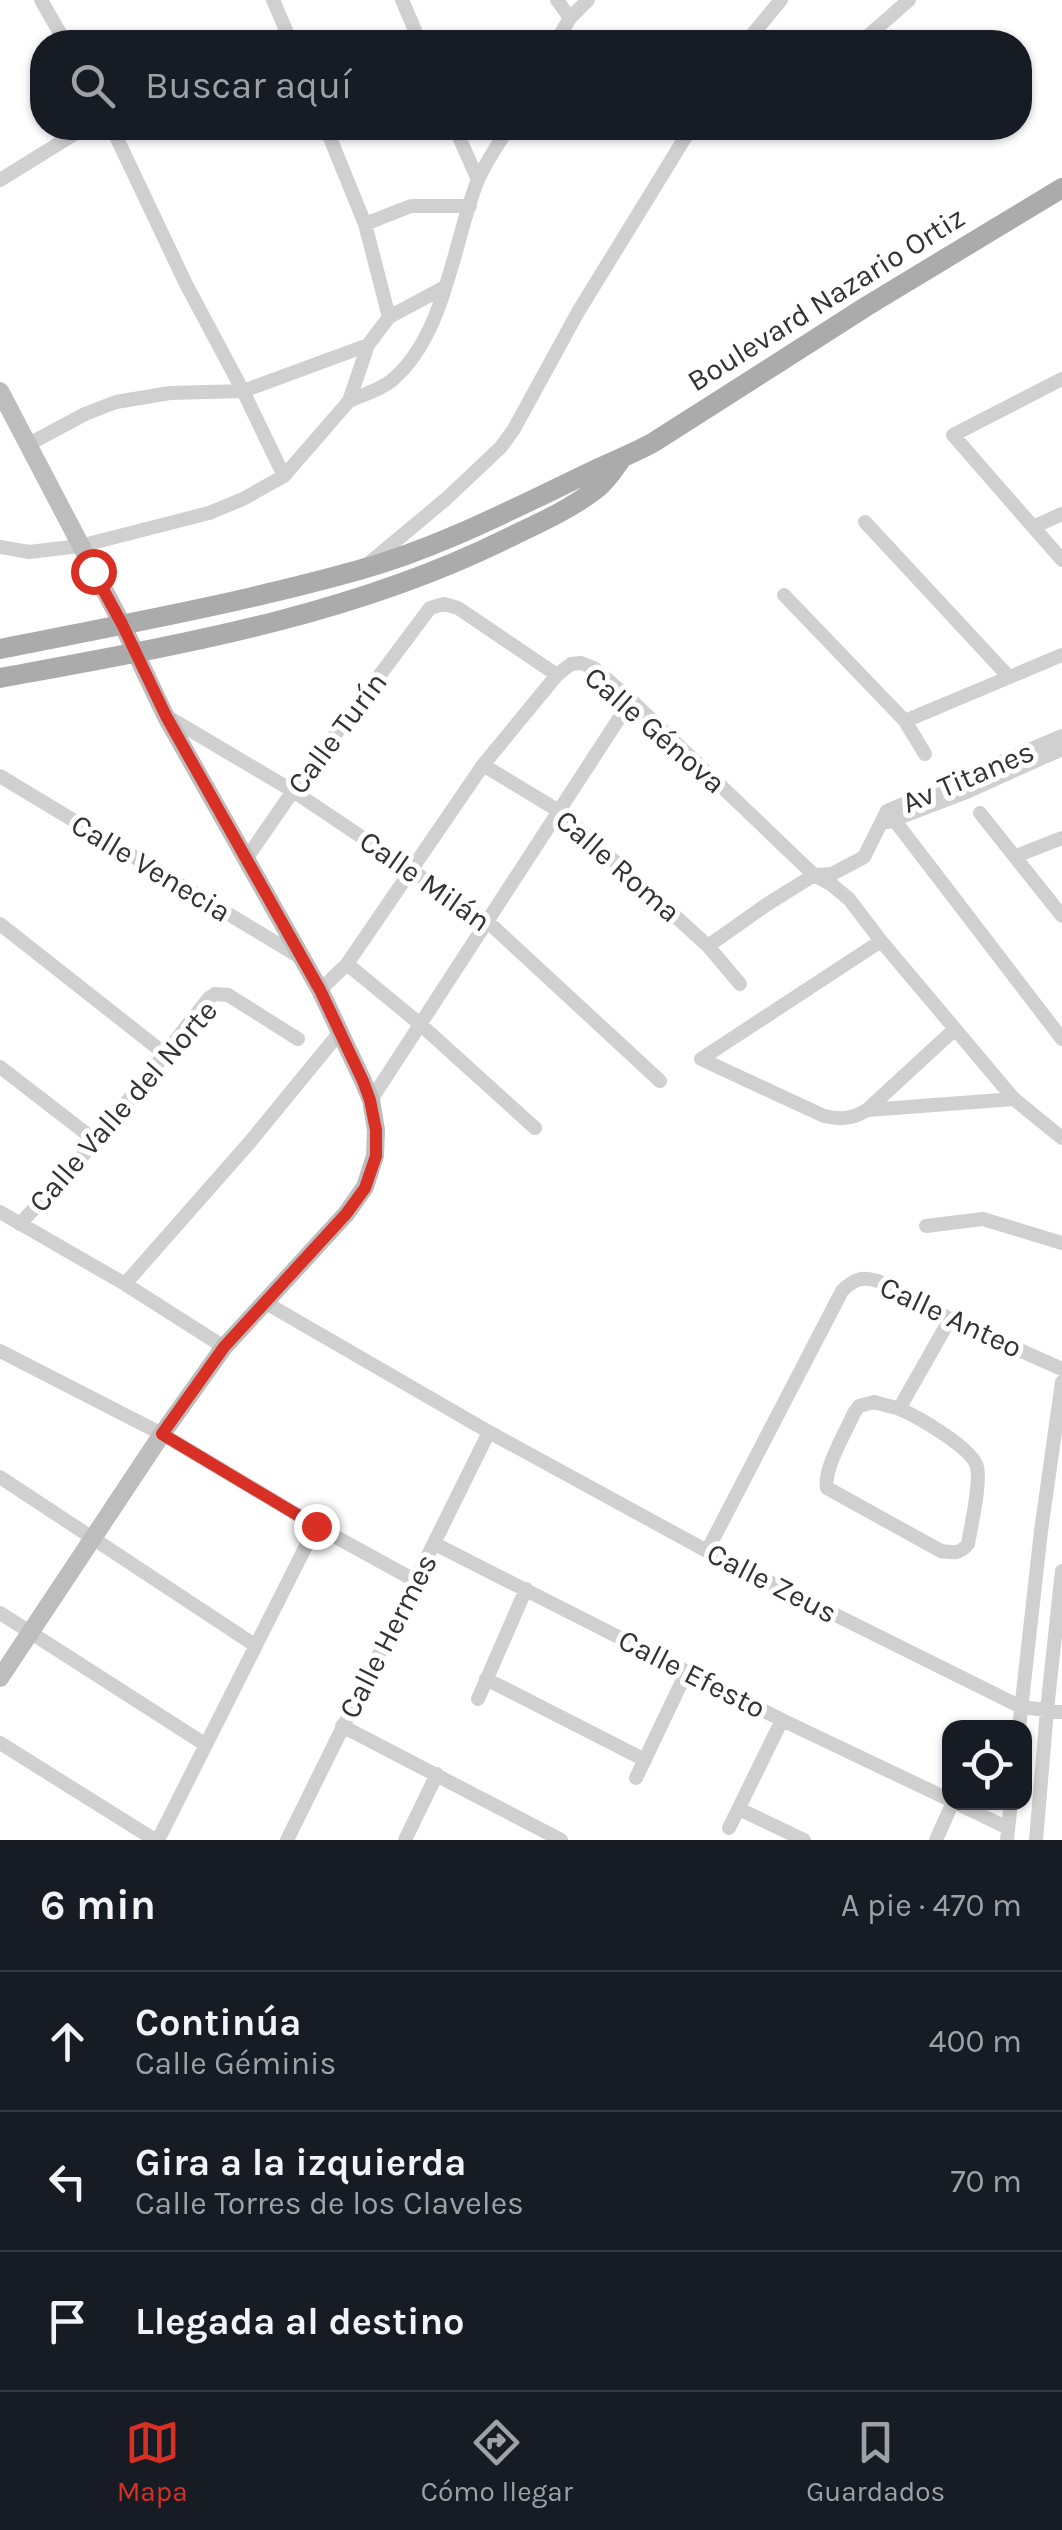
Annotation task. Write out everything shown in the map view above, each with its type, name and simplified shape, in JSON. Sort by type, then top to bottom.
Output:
[{"type":"main road","name":"Boulevard Nazario Ortiz","points":[[0,649],[362,569],[490,519],[654,442],[1062,188]]},
{"type":"main road","name":"Boulevard Nazario Ortiz","points":[[0,678],[136,653],[354,601],[441,568],[540,522],[598,489],[622,460]]},
{"type":"street","points":[[41,0],[58,30]]},
{"type":"street","points":[[273,0],[286,30]]},
{"type":"street","points":[[402,0],[415,30]]},
{"type":"street","points":[[557,0],[570,18]]},
{"type":"street","points":[[563,30],[588,0]]},
{"type":"street","points":[[756,30],[780,0]]},
{"type":"street","points":[[875,30],[909,0]]},
{"type":"street","points":[[0,180],[65,140]]},
{"type":"street","points":[[118,140],[284,476]]},
{"type":"street","points":[[331,140],[364,224],[389,317]]},
{"type":"street","points":[[461,140],[478,180]]},
{"type":"street","points":[[349,401],[390,382],[407,364],[437,315],[478,180],[501,140]]},
{"type":"street","points":[[362,569],[474,473],[508,438],[578,312],[684,140]]},
{"type":"street","points":[[364,224],[411,206],[470,206]]},
{"type":"street","points":[[0,547],[29,552],[80,546],[209,513],[284,476],[349,401],[368,345],[389,317],[444,287]]},
{"type":"street","points":[[29,444],[116,402],[170,393],[242,391],[368,345]]},
{"type":"street","points":[[1062,380],[953,435],[1062,560]]},
{"type":"street","points":[[0,391],[166,716],[320,990],[370,1100],[376,1130],[376,1156],[365,1188],[346,1214],[224,1347],[0,1678]]},
{"type":"street","points":[[1032,527],[1062,514]]},
{"type":"street","points":[[864,522],[1009,677]]},
{"type":"street","points":[[784,596],[904,721],[925,754]]},
{"type":"street","name":"Calle Génova","points":[[430,608],[444,604],[458,608],[557,675],[571,664],[581,662],[594,668],[814,875],[849,899],[1014,1099],[1062,1138]]},
{"type":"street","name":"Calle Turín","points":[[246,859],[292,791],[430,608]]},
{"type":"street","points":[[904,721],[1062,655]]},
{"type":"street","points":[[320,990],[348,964],[482,766],[557,675]]},
{"type":"street","points":[[370,1100],[631,700]]},
{"type":"street","name":"Calle Milán","points":[[166,716],[292,791],[487,921],[660,1081]]},
{"type":"street","name":"Av Titanes","points":[[1062,736],[887,812],[888,822],[1062,749]]},
{"type":"street","name":"Calle Roma","points":[[482,766],[559,811],[708,946],[740,984]]},
{"type":"street","name":"Calle Venecia","points":[[0,776],[303,960]]},
{"type":"street","points":[[980,812],[1062,916]]},
{"type":"street","points":[[708,946],[814,875],[832,874],[864,857],[888,822],[1062,1039]]},
{"type":"street","points":[[1016,856],[1062,838]]},
{"type":"street","points":[[0,924],[165,1054]]},
{"type":"street","points":[[881,942],[701,1058],[824,1116],[845,1118],[867,1110],[955,1029]]},
{"type":"street","points":[[348,964],[535,1128]]},
{"type":"street","name":"Calle Valle del Norte","points":[[20,1224],[96,1141],[209,998],[228,995],[298,1039]]},
{"type":"street","points":[[125,1284],[340,1032]]},
{"type":"street","points":[[0,1066],[96,1141]]},
{"type":"street","points":[[867,1110],[1014,1099]]},
{"type":"street","points":[[0,1212],[224,1347]]},
{"type":"street","points":[[926,1226],[982,1219],[1062,1243]]},
{"type":"street","name":"Calle Anteo","points":[[708,1551],[842,1291],[851,1282],[868,1278],[878,1281],[950,1319],[1062,1369]]},
{"type":"street","name":"Calle Zeus","points":[[266,1304],[708,1551],[1021,1707],[1054,1711]]},
{"type":"street","points":[[899,1409],[950,1319]]},
{"type":"street","points":[[0,1350],[162,1434],[316,1526],[416,1580]]},
{"type":"street","points":[[1019,1720],[1062,1382]]},
{"type":"street","points":[[874,1402],[899,1409],[953,1441],[978,1466],[968,1544],[958,1552],[942,1551],[832,1492],[825,1484],[860,1406],[874,1402]]},
{"type":"street","name":"Calle Hermes","points":[[287,1840],[490,1432]]},
{"type":"street","points":[[0,1478],[256,1646]]},
{"type":"street","points":[[0,1743],[156,1840],[316,1526]]},
{"type":"street","name":"Calle Efesto","points":[[435,1544],[942,1797]]},
{"type":"street","points":[[1036,1840],[1054,1711],[1062,1571]]},
{"type":"street","points":[[478,1699],[526,1589]]},
{"type":"street","points":[[0,1613],[206,1745]]},
{"type":"street","points":[[636,1778],[687,1671]]},
{"type":"street","points":[[486,1679],[644,1760]]},
{"type":"street","points":[[730,1828],[782,1720]]},
{"type":"street","points":[[342,1726],[561,1840]]},
{"type":"street","points":[[405,1840],[438,1774]]},
{"type":"street","points":[[739,1809],[804,1840]]},
{"type":"street","points":[[936,1840],[949,1810]]},
{"type":"street","name":"Calle Efesto","points":[[966,1810],[1008,1834]]},
{"type":"route","points":[[93,571],[166,716],[320,990],[370,1100],[376,1156],[365,1188],[346,1214],[224,1347],[162,1434],[316,1526]]}]
